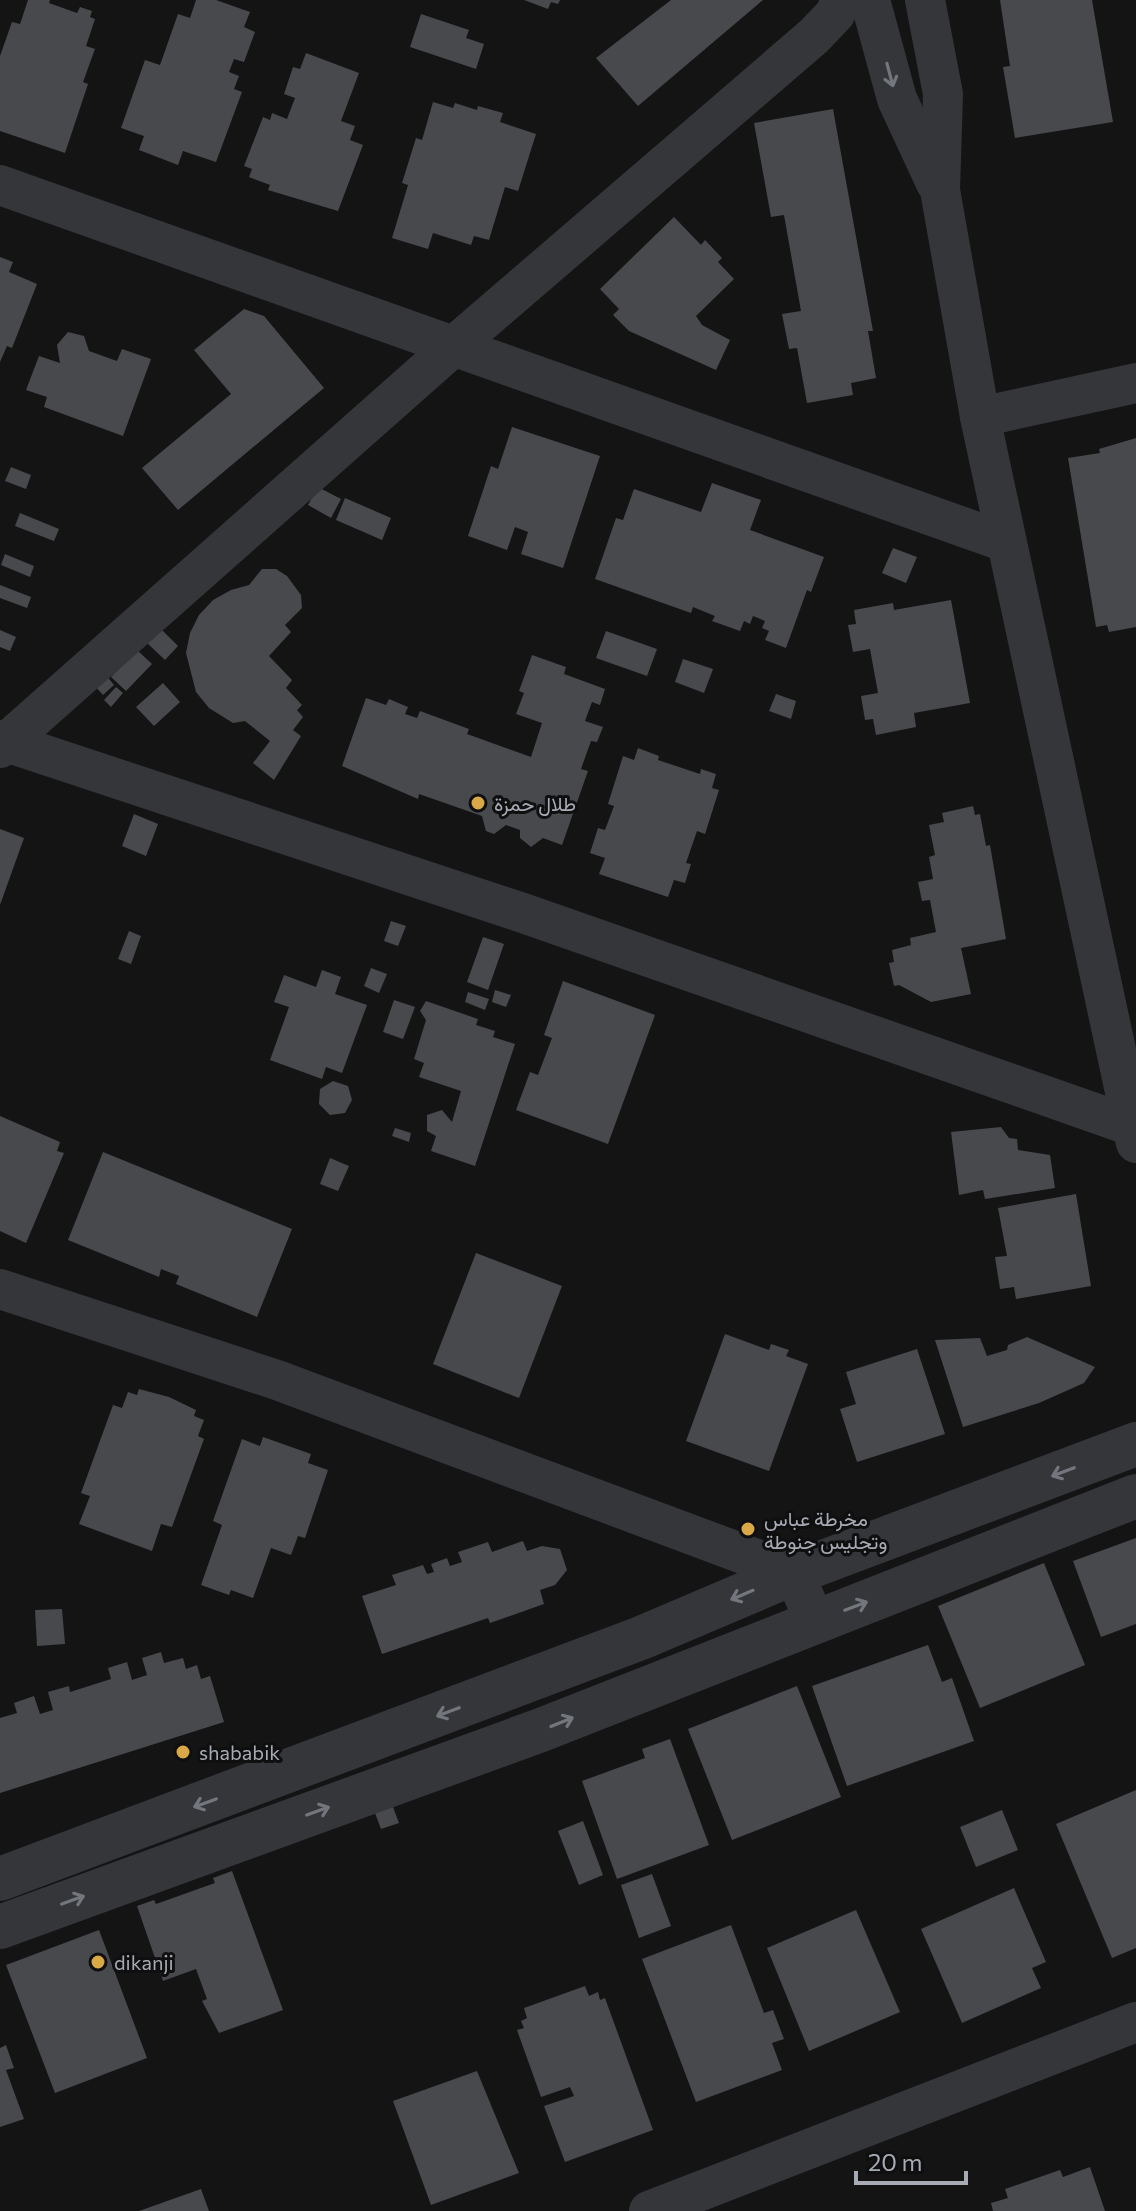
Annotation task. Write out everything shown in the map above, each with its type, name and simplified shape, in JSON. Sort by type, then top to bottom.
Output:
[{"type":"street","points":[[2,743],[455,345],[814,36],[835,14],[841,0]]},
{"type":"street","points":[[870,0],[897,99],[940,190]]},
{"type":"street","points":[[925,0],[943,94],[940,190],[980,417],[1134,1134]]},
{"type":"street","points":[[0,185],[1005,542]]},
{"type":"street","points":[[980,417],[1136,383]]},
{"type":"street","points":[[2,743],[538,918],[1134,1134]]},
{"type":"street","points":[[0,1289],[277,1380],[794,1573],[815,1622]]},
{"type":"street","points":[[1136,1444],[794,1573],[641,1638],[490,1696],[5,1874],[14,1921],[508,1742],[1136,1496]]},
{"type":"street","points":[[490,1696],[508,1742]]},
{"type":"street","points":[[649,2211],[1136,2022]]},
{"type":"building","points":[[28,0],[50,0],[49,3],[77,13],[80,7],[92,11],[90,17],[95,19],[86,46],[95,49],[83,82],[88,84],[65,153],[0,131],[0,56],[12,22],[20,24]]},
{"type":"building","points":[[196,0],[216,0],[250,12],[244,27],[255,32],[244,62],[234,59],[229,72],[239,76],[234,89],[242,92],[216,162],[183,151],[178,165],[139,150],[144,136],[121,128],[145,60],[160,65],[178,14],[190,18]]},
{"type":"building","points":[[524,0],[560,0],[558,4],[551,2],[548,9]]},
{"type":"building","points":[[671,0],[763,0],[638,106],[596,58]]},
{"type":"building","points":[[1000,0],[1092,0],[1113,122],[1015,138],[1003,67],[1010,66]]},
{"type":"building","points":[[421,14],[469,30],[466,38],[484,44],[476,69],[410,47]]},
{"type":"building","points":[[306,53],[359,73],[341,121],[355,126],[350,140],[363,145],[338,211],[268,190],[270,185],[249,177],[252,169],[244,166],[263,117],[270,120],[272,113],[287,119],[295,98],[284,94],[293,67],[300,69]]},
{"type":"building","points":[[433,102],[453,108],[455,103],[477,110],[478,106],[503,113],[500,122],[536,134],[518,191],[505,187],[489,240],[474,236],[471,245],[433,233],[428,249],[392,238],[408,185],[402,183],[416,138],[422,140]]},
{"type":"building","points":[[833,109],[873,331],[868,331],[876,378],[851,383],[853,395],[807,403],[797,348],[789,349],[782,314],[801,311],[784,215],[771,217],[754,123]]},
{"type":"building","points":[[674,217],[701,245],[705,240],[722,258],[718,262],[734,279],[696,316],[702,325],[730,340],[716,370],[629,331],[613,315],[619,309],[600,289]]},
{"type":"building","points":[[0,257],[13,262],[9,272],[37,284],[12,348],[7,346],[0,362]]},
{"type":"building","points":[[244,309],[264,316],[324,388],[178,510],[142,468],[231,394],[194,350]]},
{"type":"building","points":[[68,332],[84,336],[89,351],[117,361],[122,349],[151,359],[123,436],[44,407],[47,397],[26,390],[39,356],[60,363],[57,345]]},
{"type":"building","points":[[512,427],[600,456],[563,568],[521,554],[528,532],[515,527],[507,550],[468,536],[491,466],[498,469]]},
{"type":"building","points":[[1136,438],[1136,627],[1109,632],[1107,625],[1096,627],[1068,458],[1100,453],[1099,449]]},
{"type":"building","points":[[11,467],[31,475],[26,489],[5,481]]},
{"type":"building","points":[[712,483],[761,500],[750,530],[824,557],[811,592],[807,590],[786,648],[765,640],[769,631],[762,628],[765,621],[753,616],[750,624],[744,621],[740,631],[712,621],[715,616],[693,607],[691,613],[595,579],[616,518],[623,520],[634,489],[701,512]]},
{"type":"building","points":[[318,487],[341,499],[331,518],[308,505]]},
{"type":"building","points":[[345,498],[391,518],[382,540],[336,520]]},
{"type":"building","points":[[20,513],[59,529],[54,541],[15,526]]},
{"type":"building","points":[[893,548],[917,557],[906,583],[882,573]]},
{"type":"building","points":[[5,554],[34,566],[30,577],[1,565]]},
{"type":"building","points":[[262,569],[276,569],[287,576],[301,595],[302,608],[285,625],[291,632],[269,656],[292,680],[286,688],[302,705],[297,710],[303,717],[293,730],[301,736],[274,780],[253,763],[270,741],[245,721],[233,723],[209,708],[196,692],[186,653],[190,633],[199,615],[213,600],[249,585]]},
{"type":"building","points":[[0,585],[31,597],[27,608],[0,598]]},
{"type":"building","points":[[951,600],[970,703],[914,713],[916,727],[876,735],[873,719],[865,720],[861,696],[878,693],[870,649],[853,652],[848,625],[856,624],[854,610],[893,603],[894,610]]},
{"type":"building","points":[[159,627],[178,646],[165,660],[145,641]]},
{"type":"building","points":[[0,630],[16,637],[10,651],[0,647]]},
{"type":"building","points":[[606,631],[657,649],[647,676],[596,658]]},
{"type":"building","points":[[137,650],[152,664],[126,691],[111,677]]},
{"type":"building","points":[[532,655],[566,667],[564,674],[605,689],[600,705],[592,702],[585,721],[603,727],[597,742],[591,741],[581,769],[588,771],[562,845],[543,838],[531,847],[520,838],[520,830],[506,825],[494,834],[486,831],[482,816],[419,794],[418,799],[342,766],[366,698],[386,705],[389,699],[408,707],[405,714],[417,718],[420,711],[469,729],[467,734],[531,757],[542,723],[516,714],[524,693],[519,691]]},
{"type":"building","points":[[683,659],[713,669],[704,693],[675,682]]},
{"type":"building","points":[[105,674],[114,685],[103,695],[93,684]]},
{"type":"building","points":[[163,683],[180,702],[154,726],[136,707]]},
{"type":"building","points":[[116,687],[123,693],[111,707],[104,700]]},
{"type":"building","points":[[776,694],[796,701],[791,719],[769,711]]},
{"type":"building","points":[[638,748],[659,756],[658,760],[700,774],[701,769],[716,774],[712,788],[719,790],[705,834],[697,831],[686,863],[691,864],[685,883],[674,880],[668,897],[599,874],[605,858],[590,853],[598,828],[605,830],[614,806],[608,804],[623,756],[634,760]]},
{"type":"building","points":[[973,806],[975,815],[980,814],[986,846],[990,845],[1006,939],[961,948],[971,994],[931,1002],[899,985],[894,986],[889,963],[894,962],[892,950],[911,945],[910,938],[936,932],[930,900],[922,901],[918,882],[933,879],[929,857],[935,855],[929,825],[944,822],[942,813]]},
{"type":"building","points":[[134,814],[158,824],[146,856],[122,846]]},
{"type":"building","points":[[0,829],[24,838],[0,905]]},
{"type":"building","points":[[391,921],[406,926],[398,946],[384,941]]},
{"type":"building","points":[[129,931],[141,936],[131,964],[118,959]]},
{"type":"building","points":[[483,937],[504,944],[488,990],[467,982]]},
{"type":"building","points":[[371,968],[387,974],[379,993],[364,986]]},
{"type":"building","points":[[322,970],[341,977],[335,994],[367,1005],[342,1073],[326,1067],[322,1079],[270,1060],[289,1007],[274,1002],[284,975],[316,987]]},
{"type":"building","points":[[563,981],[655,1015],[608,1144],[516,1110],[530,1072],[538,1075],[552,1038],[544,1035]]},
{"type":"building","points":[[495,990],[511,995],[506,1007],[492,1002]]},
{"type":"building","points":[[468,992],[489,999],[485,1010],[465,1002]]},
{"type":"building","points":[[394,1000],[415,1007],[403,1039],[383,1032]]},
{"type":"building","points":[[426,1001],[478,1019],[476,1025],[495,1031],[493,1037],[515,1044],[475,1166],[431,1151],[436,1136],[427,1131],[427,1115],[442,1110],[452,1122],[461,1091],[419,1077],[424,1063],[414,1059],[426,1020],[420,1011]]},
{"type":"building","points":[[333,1081],[348,1086],[352,1100],[345,1113],[330,1115],[319,1104],[320,1089]]},
{"type":"building","points":[[0,1116],[60,1142],[57,1151],[64,1153],[26,1243],[0,1231]]},
{"type":"building","points":[[1001,1127],[1009,1138],[1017,1139],[1018,1150],[1050,1155],[1055,1188],[985,1199],[983,1190],[959,1195],[951,1132]]},
{"type":"building","points":[[395,1128],[411,1133],[409,1142],[392,1136]]},
{"type":"building","points":[[103,1152],[292,1229],[257,1317],[176,1284],[179,1276],[161,1269],[159,1277],[68,1240]]},
{"type":"building","points":[[330,1158],[349,1166],[338,1191],[320,1184]]},
{"type":"building","points":[[1076,1194],[1091,1286],[1016,1299],[1014,1287],[1000,1289],[995,1257],[1007,1256],[998,1208]]},
{"type":"building","points":[[476,1253],[562,1286],[519,1398],[433,1364]]},
{"type":"building","points":[[725,1334],[769,1350],[771,1344],[789,1350],[786,1356],[808,1364],[769,1471],[686,1441]]},
{"type":"building","points":[[1027,1337],[1095,1367],[1084,1383],[1039,1403],[963,1427],[935,1340],[980,1338],[987,1356],[1007,1350],[1008,1345]]},
{"type":"building","points":[[917,1349],[945,1434],[857,1462],[840,1409],[856,1404],[846,1372]]},
{"type":"building","points":[[139,1389],[169,1397],[196,1410],[194,1416],[204,1420],[198,1436],[204,1439],[172,1527],[161,1524],[152,1551],[79,1524],[90,1496],[81,1493],[113,1405],[122,1408],[128,1392],[137,1395]]},
{"type":"building","points":[[263,1437],[311,1454],[308,1463],[328,1470],[305,1538],[298,1536],[291,1555],[271,1548],[253,1598],[231,1590],[229,1595],[201,1585],[222,1525],[213,1521],[242,1439],[260,1446]]},
{"type":"building","points":[[1136,1538],[1136,1624],[1101,1637],[1073,1561]]},
{"type":"building","points":[[523,1541],[527,1551],[542,1546],[560,1549],[567,1570],[555,1585],[540,1590],[544,1604],[490,1623],[488,1618],[382,1654],[362,1596],[396,1585],[392,1575],[423,1565],[427,1574],[434,1572],[431,1564],[447,1558],[450,1566],[462,1562],[458,1552],[488,1542],[492,1552]]},
{"type":"building","points":[[1044,1563],[1085,1665],[980,1708],[938,1606]]},
{"type":"building","points":[[62,1609],[65,1644],[37,1646],[35,1610]]},
{"type":"building","points":[[928,1645],[942,1682],[952,1678],[974,1741],[847,1786],[812,1686]]},
{"type":"building","points":[[161,1652],[164,1663],[183,1658],[186,1669],[197,1665],[201,1679],[210,1676],[224,1722],[0,1793],[0,1718],[17,1713],[14,1703],[34,1696],[40,1714],[53,1710],[48,1692],[69,1686],[70,1692],[111,1679],[108,1668],[127,1662],[132,1680],[147,1675],[142,1658]]},
{"type":"building","points":[[797,1686],[841,1797],[732,1840],[688,1729]]},
{"type":"building","points":[[670,1739],[709,1845],[617,1879],[582,1781],[645,1758],[642,1749]]},
{"type":"building","points":[[1136,1790],[1136,1948],[1112,1958],[1056,1824]]},
{"type":"building","points":[[393,1807],[399,1823],[381,1829],[375,1813]]},
{"type":"building","points":[[1002,1810],[1018,1850],[976,1867],[960,1827]]},
{"type":"building","points":[[583,1821],[603,1875],[579,1885],[558,1831]]},
{"type":"building","points":[[232,1871],[283,2010],[219,2033],[202,2001],[207,1999],[196,1969],[163,1981],[137,1906],[154,1900],[156,1904],[215,1883],[213,1878]]},
{"type":"building","points":[[652,1874],[671,1926],[639,1938],[621,1885]]},
{"type":"building","points":[[1014,1888],[1046,1962],[1032,1968],[1041,1988],[962,2023],[921,1929]]},
{"type":"building","points":[[856,1910],[900,2012],[809,2051],[767,1948]]},
{"type":"building","points":[[731,1925],[764,2013],[773,2010],[784,2039],[772,2043],[782,2070],[696,2102],[642,1959]]},
{"type":"building","points":[[99,1930],[147,2058],[55,2093],[6,1965]]},
{"type":"building","points":[[585,1986],[589,1996],[598,1992],[600,2000],[605,1998],[653,2130],[565,2162],[544,2106],[574,2096],[570,2087],[541,2097],[517,2030],[524,2028],[521,2021],[527,2018],[524,2008]]},
{"type":"building","points":[[6,2045],[14,2068],[6,2070],[24,2119],[0,2127],[0,2048]]},
{"type":"building","points":[[477,2071],[519,2173],[431,2205],[393,2101]]},
{"type":"building","points":[[1090,2167],[1105,2211],[993,2211],[991,2203],[1008,2198],[1005,2189],[1060,2170],[1063,2177]]},
{"type":"building","points":[[201,2189],[209,2211],[139,2211]]},
{"type":"place","name":"طلال حمزة","points":[[478,803]]},
{"type":"place","name":"مخرطة عباس وتجليس جنوطة","points":[[748,1529]]},
{"type":"place","name":"shababik","points":[[183,1752]]},
{"type":"place","name":"dikanji","points":[[98,1962]]}]
